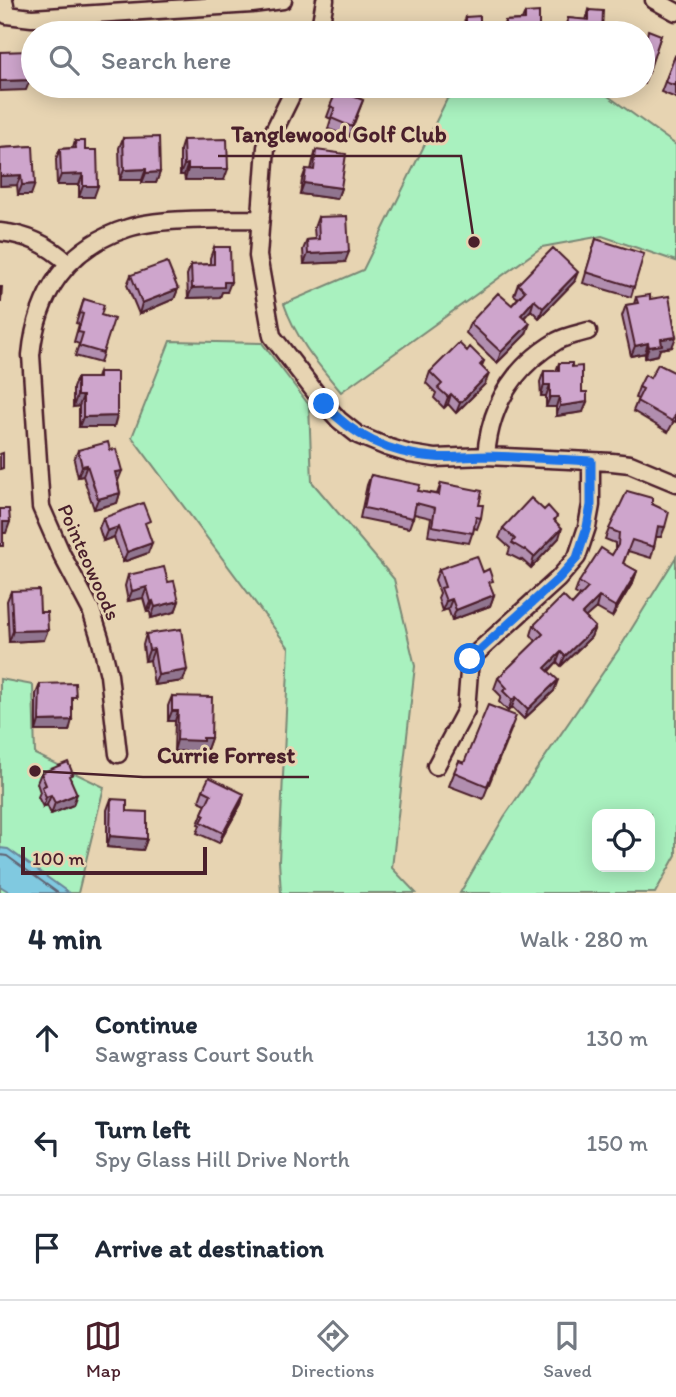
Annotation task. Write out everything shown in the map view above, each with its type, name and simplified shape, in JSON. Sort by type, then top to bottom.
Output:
[{"type":"street","points":[[4,0],[7,15],[33,18],[283,0]]},
{"type":"street","points":[[321,21],[325,0]]},
{"type":"street","points":[[654,0],[676,12]]},
{"type":"street","points":[[290,98],[266,147],[258,256],[272,336],[339,420],[358,435],[410,454],[630,464],[676,483]]},
{"type":"street","name":"Pointeowoods","points":[[118,754],[109,675],[100,638],[90,610],[50,531],[41,507],[37,481],[31,355],[33,334],[48,292],[68,262],[88,247],[129,227],[160,223],[261,219]]},
{"type":"street","points":[[0,232],[38,241],[68,262]]},
{"type":"street","points":[[486,456],[488,431],[500,399],[511,383],[532,360],[559,340],[588,331]]},
{"type":"street","points":[[436,766],[466,710],[470,659],[558,579],[577,558],[591,505],[591,461]]},
{"type":"green space","points":[[611,98],[676,145],[676,261],[602,236],[542,247],[341,392],[301,340],[284,304],[363,270],[447,99]]},
{"type":"green space","points":[[170,341],[262,343],[309,405],[312,482],[394,579],[415,666],[392,868],[416,893],[281,893],[279,861],[289,648],[132,437]]},
{"type":"green space","points":[[676,557],[676,855],[655,893],[460,893],[504,817],[619,649]]},
{"type":"green space","points":[[0,679],[33,685],[35,754],[104,787],[78,893],[0,893]]},
{"type":"water","points":[[0,848],[8,849],[69,893],[11,893],[0,886]]},
{"type":"building","points":[[589,10],[603,11],[603,21],[568,21],[568,18],[589,20]]},
{"type":"building","points":[[539,12],[539,21],[505,21],[525,20],[525,13]]},
{"type":"building","points":[[480,16],[480,21],[466,21],[466,17]]},
{"type":"building","points":[[655,33],[661,35],[655,53]]},
{"type":"building","points":[[21,51],[21,80],[0,81],[0,52]]},
{"type":"building","points":[[676,57],[676,86],[665,82]]},
{"type":"building","points":[[334,98],[363,100],[352,127],[331,118],[335,108],[330,106]]},
{"type":"building","points":[[159,137],[160,172],[146,173],[146,169],[124,170],[123,138]]},
{"type":"building","points":[[227,139],[228,169],[188,169],[188,164],[184,165],[183,140]]},
{"type":"building","points":[[75,141],[85,141],[85,150],[97,150],[98,186],[83,186],[83,174],[61,175],[60,149],[76,148]]},
{"type":"building","points":[[33,146],[35,184],[22,185],[21,175],[0,176],[0,148]]},
{"type":"building","points":[[316,150],[346,154],[341,188],[304,183],[306,169],[314,170]]},
{"type":"building","points":[[347,216],[349,252],[308,254],[307,240],[319,239],[318,217]]},
{"type":"building","points":[[596,239],[644,254],[634,287],[586,272]]},
{"type":"building","points":[[214,247],[230,247],[231,282],[224,282],[224,287],[192,288],[191,265],[214,264]]},
{"type":"building","points":[[553,248],[578,272],[543,308],[534,300],[521,315],[530,323],[501,352],[470,323],[498,293],[512,305],[525,291],[518,284]]},
{"type":"building","points":[[167,262],[178,289],[142,303],[131,275]]},
{"type":"building","points":[[650,295],[650,299],[669,296],[676,337],[661,339],[662,345],[649,347],[648,343],[635,346],[626,305],[638,303],[636,297]]},
{"type":"building","points":[[84,299],[104,305],[101,315],[114,319],[103,353],[79,346],[83,333],[78,332]]},
{"type":"building","points":[[459,343],[467,351],[470,347],[484,361],[480,365],[489,374],[460,403],[451,394],[448,397],[438,388],[442,384],[430,372]]},
{"type":"building","points":[[559,363],[572,363],[572,367],[582,366],[582,392],[587,392],[587,402],[560,406],[559,397],[550,397],[550,385],[544,385],[544,371],[559,371]]},
{"type":"building","points":[[658,364],[676,373],[676,414],[672,421],[637,401],[643,389],[639,387],[645,375],[650,378]]},
{"type":"building","points":[[99,372],[117,372],[117,416],[83,417],[83,396],[77,396],[77,378],[99,378]]},
{"type":"building","points":[[108,442],[110,450],[116,449],[122,471],[115,472],[120,493],[98,499],[87,465],[82,466],[78,450]]},
{"type":"building","points":[[3,453],[3,468],[0,469],[0,454]]},
{"type":"building","points":[[371,475],[420,485],[418,491],[439,495],[441,483],[482,491],[479,505],[483,505],[481,518],[476,517],[473,533],[432,526],[435,508],[416,503],[413,518],[364,508]]},
{"type":"building","points":[[627,491],[652,498],[652,504],[669,512],[665,527],[658,526],[654,547],[632,540],[623,563],[637,571],[616,607],[599,597],[582,614],[595,627],[565,656],[561,652],[545,668],[558,680],[528,709],[516,697],[512,700],[503,691],[507,688],[498,678],[543,634],[534,625],[563,596],[572,605],[588,588],[579,582],[601,548],[612,555],[618,545],[619,533],[609,529]]},
{"type":"building","points":[[531,498],[544,510],[548,506],[557,516],[554,520],[562,528],[534,557],[512,543],[515,539],[503,528]]},
{"type":"building","points":[[143,503],[150,521],[145,523],[152,543],[127,552],[118,527],[107,531],[103,518]]},
{"type":"building","points":[[0,509],[9,509],[10,522],[3,522],[3,546],[0,546]]},
{"type":"building","points":[[477,556],[483,572],[489,569],[493,581],[489,582],[494,595],[456,610],[452,599],[446,601],[441,588],[445,587],[439,569]]},
{"type":"building","points":[[164,567],[168,582],[174,581],[179,601],[155,607],[147,587],[132,591],[128,575]]},
{"type":"building","points":[[39,590],[40,612],[47,612],[48,630],[13,631],[11,591]]},
{"type":"building","points":[[181,629],[187,670],[158,675],[154,649],[149,650],[146,634]]},
{"type":"building","points":[[75,683],[76,697],[72,697],[72,720],[39,721],[40,684]]},
{"type":"building","points":[[172,696],[212,697],[211,738],[203,738],[203,741],[177,740],[178,711],[172,711]]},
{"type":"building","points":[[488,705],[516,716],[487,786],[454,772],[459,761],[464,763]]},
{"type":"building","points":[[68,762],[73,774],[69,776],[77,794],[55,803],[51,795],[46,797],[42,787],[46,785],[41,773]]},
{"type":"building","points":[[209,777],[244,794],[223,833],[201,822],[211,794],[203,790]]},
{"type":"building","points":[[111,799],[127,800],[127,811],[147,812],[147,839],[110,836]]},
{"type":"place","name":"Tanglewood Golf Club","points":[[474,242]]},
{"type":"place","name":"Currie Forrest","points":[[35,771]]},
{"type":"route","points":[[324,404],[358,435],[410,454],[591,461],[591,505],[577,558],[558,579],[470,659]]}]
